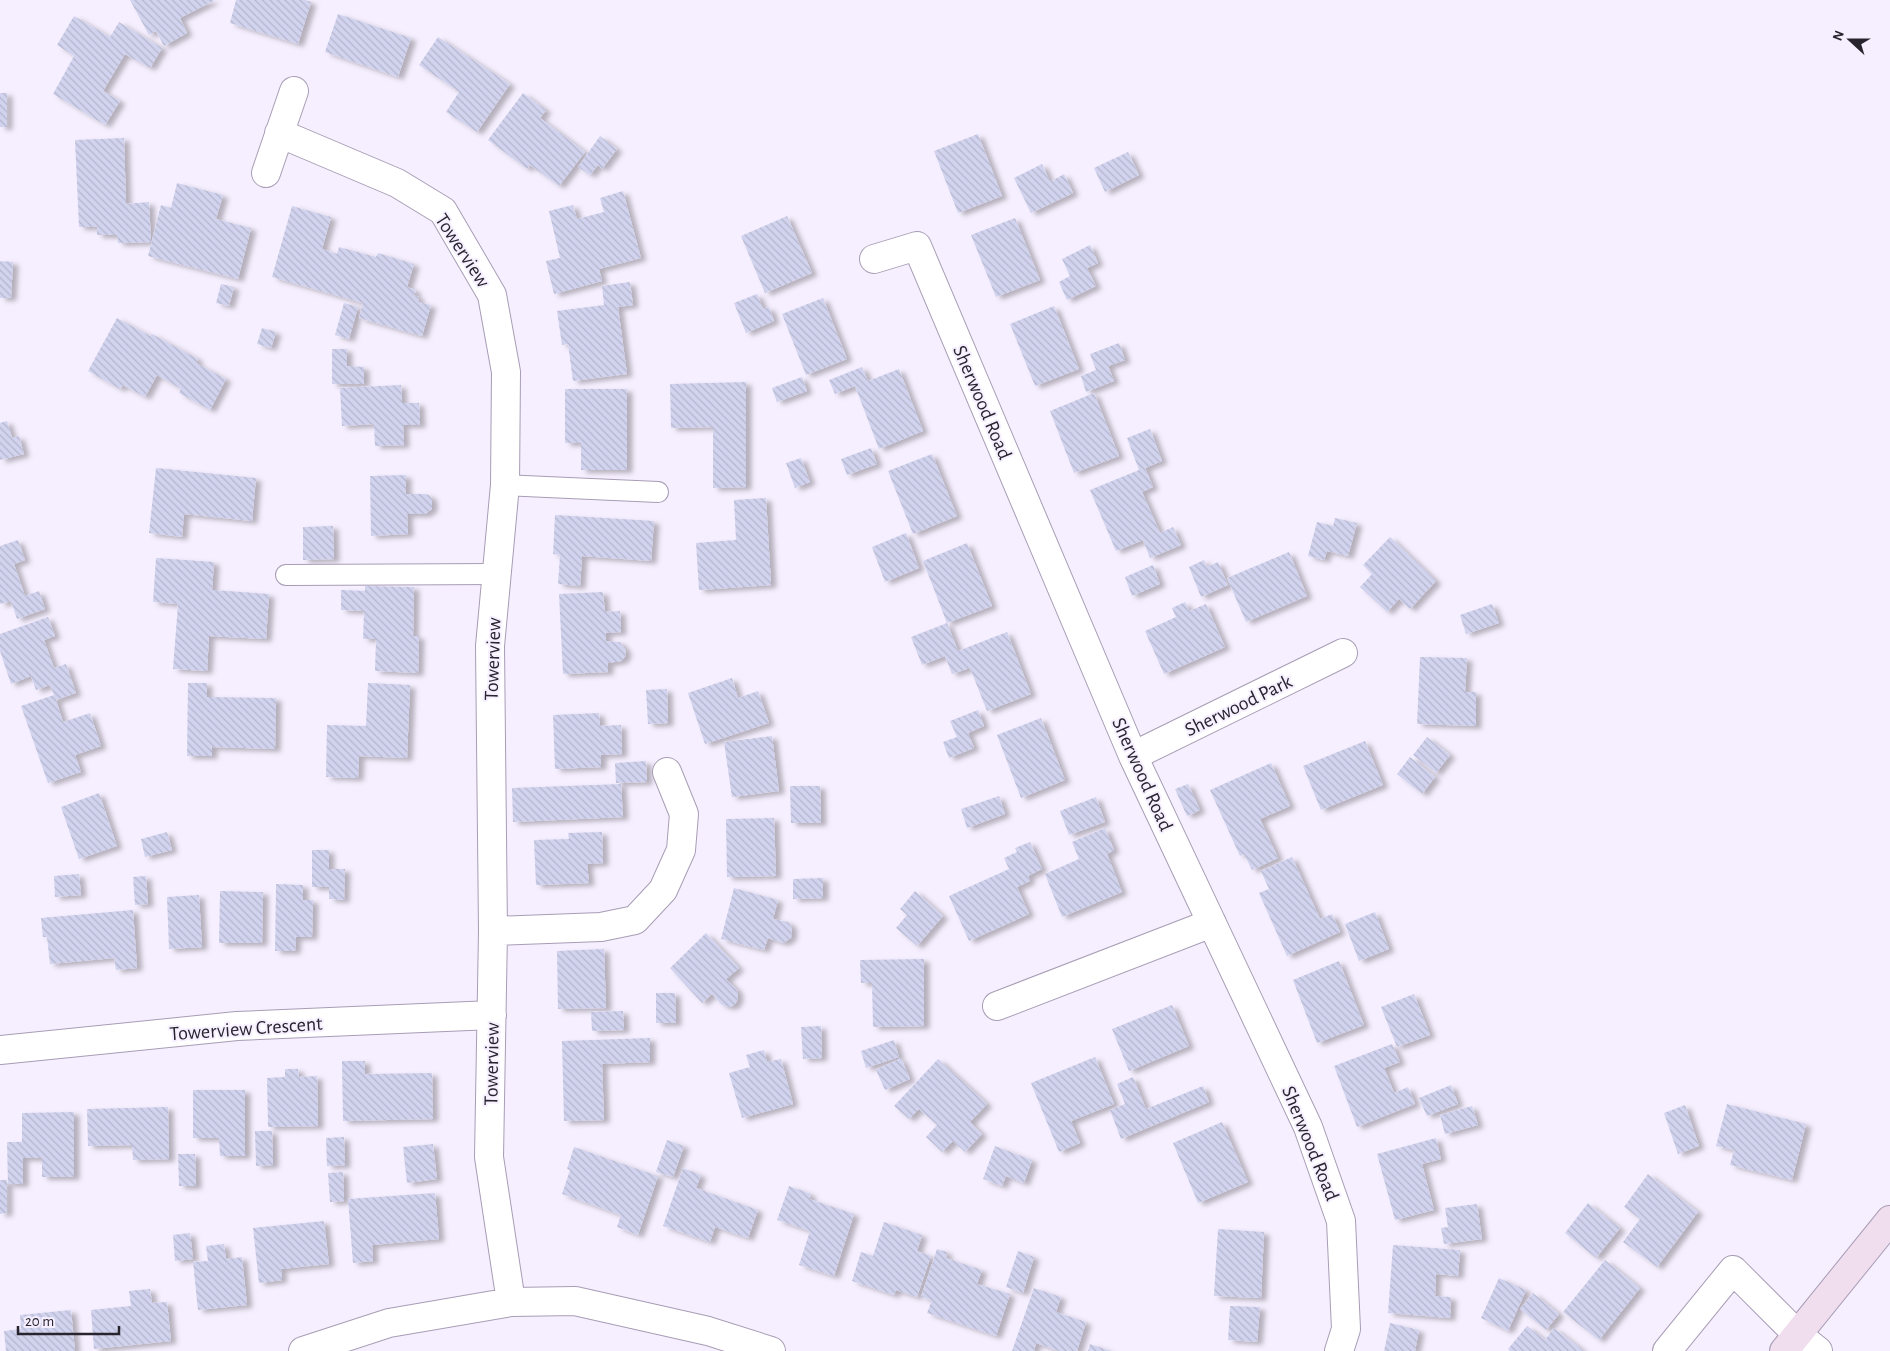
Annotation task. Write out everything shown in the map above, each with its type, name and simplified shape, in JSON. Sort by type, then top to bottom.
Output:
[{"type":"main road","points":[[1800,1346],[1890,1220]]},
{"type":"street","points":[[266,173],[294,91]]},
{"type":"street","name":"Towerview","points":[[279,133],[397,183],[443,211],[492,295],[506,372],[505,486],[490,646],[493,930],[489,1157],[511,1302]]},
{"type":"street","name":"Sherwood Road","points":[[874,259],[917,246],[1134,756],[1308,1127],[1341,1221],[1346,1329],[1339,1351]]},
{"type":"street","name":"Sherwood Park","points":[[1134,756],[1343,653]]},
{"type":"street","points":[[493,930],[601,927],[635,920],[663,890],[681,850],[684,814],[668,772]]},
{"type":"street","points":[[997,1006],[1212,923]]},
{"type":"street","name":"Towerview Crescent","points":[[0,1043],[237,1026],[492,1015]]},
{"type":"street","points":[[1667,1351],[1733,1270],[1800,1346]]},
{"type":"street","points":[[303,1351],[389,1323],[511,1302],[575,1301],[704,1341],[771,1351]]},
{"type":"lane","points":[[505,486],[658,492]]},
{"type":"lane","points":[[286,575],[496,574]]},
{"type":"building","points":[[130,0],[215,0],[180,18],[187,33],[164,46],[156,31],[149,35]]},
{"type":"building","points":[[236,0],[305,0],[311,2],[298,44],[230,23]]},
{"type":"building","points":[[338,14],[411,38],[398,77],[325,52]]},
{"type":"building","points":[[74,16],[110,37],[119,22],[162,48],[150,68],[125,54],[103,91],[120,101],[105,125],[53,94],[74,56],[57,45]]},
{"type":"building","points":[[438,37],[510,84],[477,132],[446,112],[459,92],[419,65]]},
{"type":"building","points":[[0,93],[7,93],[7,127],[0,127]]},
{"type":"building","points":[[523,93],[546,110],[540,118],[585,152],[559,186],[530,165],[527,169],[488,140]]},
{"type":"building","points":[[978,134],[1002,196],[958,213],[934,151]]},
{"type":"building","points":[[600,136],[617,149],[602,169],[598,165],[590,175],[578,167]]},
{"type":"building","points":[[124,138],[126,204],[149,202],[151,242],[118,243],[117,235],[97,235],[97,227],[79,227],[75,140]]},
{"type":"building","points":[[1128,152],[1139,175],[1105,192],[1094,168]]},
{"type":"building","points":[[1042,164],[1050,182],[1064,174],[1073,193],[1031,213],[1014,178]]},
{"type":"building","points":[[177,183],[223,195],[216,219],[251,228],[238,279],[148,256],[161,205],[171,208]]},
{"type":"building","points":[[623,191],[641,258],[599,269],[602,281],[554,294],[546,261],[560,258],[549,211],[573,205],[577,219],[604,212],[600,198]]},
{"type":"building","points":[[292,206],[331,217],[322,249],[337,254],[339,247],[376,257],[378,253],[414,264],[407,287],[416,290],[414,295],[419,297],[418,302],[431,305],[422,336],[359,318],[363,303],[272,277]]},
{"type":"building","points":[[787,216],[812,273],[765,293],[741,236]]},
{"type":"building","points":[[1015,218],[1040,280],[996,297],[971,235]]},
{"type":"building","points":[[1090,245],[1098,263],[1087,268],[1096,286],[1067,300],[1059,282],[1070,276],[1062,259]]},
{"type":"building","points":[[0,261],[13,262],[11,298],[0,298]]},
{"type":"building","points":[[630,282],[633,305],[618,307],[627,374],[573,381],[568,344],[562,345],[557,311],[604,305],[602,286]]},
{"type":"building","points":[[221,284],[234,287],[229,306],[216,303]]},
{"type":"building","points":[[757,294],[763,309],[769,307],[774,321],[746,333],[734,303]]},
{"type":"building","points":[[823,298],[847,359],[806,375],[782,314]]},
{"type":"building","points":[[344,303],[358,307],[349,339],[335,335]]},
{"type":"building","points":[[1054,306],[1079,369],[1035,386],[1010,324]]},
{"type":"building","points":[[117,318],[150,336],[152,334],[198,359],[196,363],[226,379],[210,410],[179,393],[181,389],[157,375],[145,397],[123,385],[120,389],[88,371]]},
{"type":"building","points":[[262,328],[276,332],[271,348],[257,344]]},
{"type":"building","points":[[1119,343],[1125,360],[1108,366],[1114,381],[1086,392],[1081,376],[1096,370],[1090,354]]},
{"type":"building","points":[[332,349],[347,349],[347,366],[364,367],[364,384],[332,384]]},
{"type":"building","points":[[862,367],[868,381],[899,369],[923,431],[879,449],[855,386],[835,394],[829,380]]},
{"type":"building","points":[[802,377],[807,391],[777,402],[772,388]]},
{"type":"building","points":[[746,382],[746,487],[713,488],[713,427],[671,428],[670,384]]},
{"type":"building","points":[[401,385],[402,403],[419,403],[420,425],[403,425],[404,445],[375,446],[374,424],[342,426],[340,388]]},
{"type":"building","points":[[565,389],[627,389],[627,470],[581,470],[581,443],[565,443]]},
{"type":"building","points":[[1094,393],[1119,456],[1074,473],[1050,411]]},
{"type":"building","points":[[7,421],[12,438],[19,436],[24,454],[0,460],[0,423]]},
{"type":"building","points":[[1150,429],[1162,461],[1145,468],[1153,487],[1142,492],[1160,533],[1173,527],[1181,545],[1150,558],[1143,540],[1116,551],[1090,490],[1139,470],[1127,438]]},
{"type":"building","points":[[871,448],[877,464],[847,475],[841,459]]},
{"type":"building","points":[[932,454],[957,516],[913,534],[888,471]]},
{"type":"building","points":[[801,458],[810,482],[795,488],[786,463]]},
{"type":"building","points":[[156,468],[256,478],[252,521],[184,514],[182,537],[149,533]]},
{"type":"building","points":[[406,475],[406,494],[429,495],[432,499],[432,509],[425,514],[407,514],[408,534],[371,536],[370,476]]},
{"type":"building","points":[[766,498],[771,585],[699,590],[696,543],[736,540],[734,500]]},
{"type":"building","points":[[555,515],[654,521],[651,561],[582,556],[580,586],[558,584],[560,555],[553,554]]},
{"type":"building","points":[[1335,518],[1357,523],[1348,556],[1327,551],[1324,560],[1308,556],[1317,522],[1333,526]]},
{"type":"building","points":[[333,526],[334,559],[303,560],[303,527]]},
{"type":"building","points":[[906,533],[919,568],[885,582],[872,547]]},
{"type":"building","points":[[1390,537],[1436,581],[1410,609],[1399,599],[1387,612],[1360,587],[1372,574],[1363,565]]},
{"type":"building","points":[[18,540],[25,560],[14,564],[25,596],[39,591],[45,609],[17,619],[11,601],[0,604],[0,546]]},
{"type":"building","points":[[967,543],[992,606],[947,623],[923,561]]},
{"type":"building","points":[[1289,552],[1307,596],[1246,622],[1227,578]]},
{"type":"building","points":[[156,558],[214,562],[212,590],[269,594],[266,639],[209,636],[207,671],[173,669],[178,604],[153,602]]},
{"type":"building","points":[[1204,560],[1207,567],[1218,562],[1228,585],[1201,597],[1189,567]]},
{"type":"building","points":[[1153,565],[1160,584],[1132,596],[1125,577]]},
{"type":"building","points":[[365,586],[414,587],[413,636],[419,636],[418,673],[375,671],[376,639],[363,639],[364,611],[341,610],[341,590],[365,591]]},
{"type":"building","points":[[603,592],[605,612],[620,611],[621,632],[606,633],[606,641],[620,642],[626,651],[625,657],[621,661],[608,663],[608,672],[563,674],[559,594]]},
{"type":"building","points":[[1185,602],[1189,611],[1206,604],[1225,647],[1164,674],[1145,631],[1176,617],[1172,608]]},
{"type":"building","points":[[1492,604],[1499,623],[1466,634],[1460,615]]},
{"type":"building","points":[[48,617],[55,636],[44,640],[54,668],[66,664],[76,693],[56,700],[63,722],[90,713],[101,746],[75,755],[81,772],[48,783],[21,706],[54,695],[50,685],[36,690],[31,676],[11,684],[0,651],[0,634]]},
{"type":"building","points":[[947,623],[958,651],[1007,632],[1031,694],[987,711],[970,668],[952,674],[945,656],[922,665],[911,637]]},
{"type":"building","points":[[1420,657],[1467,658],[1465,692],[1476,692],[1476,726],[1417,724]]},
{"type":"building","points":[[732,678],[738,698],[758,691],[769,723],[705,744],[688,693]]},
{"type":"building","points":[[188,683],[207,683],[207,697],[276,698],[275,749],[212,747],[212,756],[187,756]]},
{"type":"building","points":[[368,683],[410,685],[407,758],[359,756],[358,778],[326,777],[327,725],[366,726]]},
{"type":"building","points":[[667,689],[668,723],[648,724],[646,690]]},
{"type":"building","points":[[978,710],[984,726],[968,733],[974,748],[949,758],[943,742],[957,737],[950,721]]},
{"type":"building","points":[[599,713],[600,726],[621,725],[622,754],[601,755],[601,767],[555,769],[553,715]]},
{"type":"building","points":[[1041,718],[1065,780],[1021,798],[997,735]]},
{"type":"building","points":[[772,736],[779,791],[732,797],[724,742]]},
{"type":"building","points":[[1427,737],[1450,755],[1436,773],[1413,755]]},
{"type":"building","points":[[1365,741],[1383,785],[1321,810],[1303,766]]},
{"type":"building","points":[[1410,757],[1435,777],[1422,794],[1397,774]]},
{"type":"building","points":[[646,761],[647,782],[616,783],[615,763]]},
{"type":"building","points":[[1271,763],[1290,806],[1260,819],[1278,858],[1252,870],[1244,854],[1240,856],[1210,790]]},
{"type":"building","points":[[621,784],[623,817],[513,822],[512,788]]},
{"type":"building","points":[[1188,784],[1200,810],[1187,816],[1175,789]]},
{"type":"building","points":[[790,786],[820,786],[821,823],[791,823]]},
{"type":"building","points":[[99,793],[117,846],[79,859],[61,807]]},
{"type":"building","points":[[999,796],[1005,814],[967,828],[961,809]]},
{"type":"building","points":[[1096,797],[1105,822],[1069,835],[1060,811]]},
{"type":"building","points":[[774,818],[776,876],[727,877],[726,819]]},
{"type":"building","points":[[1105,828],[1114,850],[1107,854],[1122,892],[1062,917],[1045,874],[1079,859],[1072,842]]},
{"type":"building","points":[[167,832],[172,850],[145,857],[141,839]]},
{"type":"building","points":[[602,832],[603,863],[587,864],[589,883],[536,885],[534,840],[569,839],[568,833]]},
{"type":"building","points":[[1030,842],[1042,869],[1028,876],[1030,881],[1017,887],[1029,914],[969,941],[949,896],[1009,869],[1004,858],[1017,852],[1015,848]]},
{"type":"building","points":[[312,850],[329,850],[329,869],[345,869],[344,900],[329,899],[329,887],[312,887]]},
{"type":"building","points":[[1292,857],[1320,919],[1332,914],[1340,932],[1287,956],[1259,893],[1269,889],[1261,871]]},
{"type":"building","points":[[79,874],[81,895],[55,897],[54,876]]},
{"type":"building","points":[[146,876],[148,904],[135,905],[133,877]]},
{"type":"building","points":[[823,878],[823,898],[793,899],[793,879]]},
{"type":"building","points":[[276,884],[303,885],[303,900],[313,900],[312,937],[296,937],[295,951],[275,951]]},
{"type":"building","points":[[734,888],[778,900],[773,919],[788,922],[792,927],[791,938],[783,943],[768,938],[764,950],[721,939]]},
{"type":"building","points":[[220,891],[263,892],[262,943],[219,943]]},
{"type":"building","points":[[915,891],[943,916],[917,946],[896,928],[907,915],[900,909]]},
{"type":"building","points":[[199,895],[202,947],[169,949],[167,897]]},
{"type":"building","points":[[133,910],[137,968],[116,970],[114,958],[50,964],[47,937],[43,937],[41,918]]},
{"type":"building","points":[[1375,912],[1389,949],[1359,961],[1345,924]]},
{"type":"building","points":[[706,933],[739,968],[726,979],[737,990],[738,995],[737,1001],[730,1007],[722,1005],[712,994],[702,1003],[670,968]]},
{"type":"building","points":[[604,949],[606,1008],[558,1009],[557,951]]},
{"type":"building","points":[[924,959],[924,1026],[873,1027],[872,983],[861,983],[860,960]]},
{"type":"building","points":[[1339,961],[1364,1025],[1317,1043],[1293,980]]},
{"type":"building","points":[[656,993],[675,993],[676,1023],[656,1023]]},
{"type":"building","points":[[1414,994],[1430,1035],[1397,1047],[1381,1007]]},
{"type":"building","points":[[1172,1005],[1189,1046],[1129,1071],[1112,1029]]},
{"type":"building","points":[[623,1011],[624,1030],[592,1031],[591,1012]]},
{"type":"building","points":[[821,1026],[822,1058],[803,1059],[801,1027]]},
{"type":"building","points":[[650,1038],[650,1062],[602,1064],[604,1120],[564,1121],[562,1041]]},
{"type":"building","points":[[894,1040],[899,1057],[866,1068],[861,1051]]},
{"type":"building","points":[[1392,1044],[1400,1062],[1384,1068],[1394,1093],[1408,1087],[1415,1104],[1357,1127],[1334,1066]]},
{"type":"building","points":[[764,1050],[767,1062],[781,1059],[793,1104],[742,1118],[729,1073],[750,1067],[746,1055]]},
{"type":"building","points":[[1095,1057],[1114,1104],[1071,1121],[1080,1143],[1059,1152],[1031,1083]]},
{"type":"building","points":[[901,1058],[910,1079],[885,1090],[876,1070]]},
{"type":"building","points":[[938,1059],[987,1104],[970,1122],[982,1134],[965,1152],[953,1141],[942,1152],[926,1137],[937,1125],[919,1109],[909,1119],[894,1106]]},
{"type":"building","points":[[342,1061],[365,1061],[365,1074],[432,1073],[433,1119],[343,1121]]},
{"type":"building","points":[[285,1069],[298,1069],[299,1077],[317,1076],[318,1126],[268,1127],[267,1078],[285,1077]]},
{"type":"building","points":[[1133,1077],[1146,1109],[1203,1086],[1209,1102],[1121,1139],[1110,1110],[1125,1104],[1117,1084]]},
{"type":"building","points":[[1451,1085],[1458,1104],[1427,1116],[1419,1098]]},
{"type":"building","points":[[193,1090],[245,1090],[245,1156],[220,1156],[219,1138],[193,1138]]},
{"type":"building","points":[[1727,1104],[1806,1124],[1792,1180],[1730,1165],[1734,1150],[1716,1146]]},
{"type":"building","points":[[1685,1105],[1699,1146],[1678,1154],[1664,1113]]},
{"type":"building","points":[[1472,1106],[1478,1125],[1445,1134],[1440,1115]]},
{"type":"building","points":[[168,1107],[169,1159],[133,1160],[132,1145],[88,1146],[87,1109]]},
{"type":"building","points":[[74,1112],[74,1177],[42,1177],[42,1158],[23,1158],[23,1184],[8,1184],[7,1142],[22,1142],[22,1113]]},
{"type":"building","points":[[1222,1122],[1248,1182],[1198,1203],[1173,1143]]},
{"type":"building","points":[[255,1131],[272,1131],[273,1165],[256,1166]]},
{"type":"building","points":[[344,1137],[345,1165],[327,1166],[326,1138]]},
{"type":"building","points":[[1436,1138],[1441,1159],[1422,1164],[1434,1210],[1395,1220],[1377,1154]]},
{"type":"building","points":[[667,1140],[684,1146],[673,1177],[656,1172]]},
{"type":"building","points":[[433,1144],[437,1179],[407,1183],[403,1147]]},
{"type":"building","points":[[995,1146],[1032,1160],[1024,1183],[1006,1176],[1002,1186],[983,1179]]},
{"type":"building","points":[[574,1147],[658,1176],[638,1235],[617,1227],[621,1215],[562,1194],[570,1170],[567,1169]]},
{"type":"building","points":[[178,1154],[195,1154],[196,1186],[179,1186]]},
{"type":"building","points":[[683,1168],[701,1175],[696,1188],[758,1210],[748,1238],[715,1227],[710,1242],[663,1226]]},
{"type":"building","points":[[343,1172],[344,1201],[330,1202],[328,1173]]},
{"type":"building","points":[[1648,1174],[1698,1212],[1657,1267],[1623,1242],[1640,1219],[1624,1207]]},
{"type":"building","points":[[0,1180],[7,1180],[7,1213],[0,1214]]},
{"type":"building","points":[[789,1186],[811,1194],[809,1199],[854,1214],[834,1276],[799,1265],[810,1231],[777,1220]]},
{"type":"building","points":[[435,1193],[439,1239],[372,1245],[373,1261],[353,1263],[348,1199]]},
{"type":"building","points":[[1588,1203],[1620,1228],[1596,1258],[1565,1233]]},
{"type":"building","points":[[1477,1204],[1482,1239],[1444,1244],[1441,1228],[1448,1227],[1445,1208]]},
{"type":"building","points":[[324,1221],[329,1264],[281,1269],[282,1280],[259,1283],[253,1228]]},
{"type":"building","points":[[884,1222],[922,1235],[917,1251],[931,1256],[917,1297],[896,1290],[894,1295],[852,1281],[861,1252],[873,1256]]},
{"type":"building","points":[[1218,1229],[1264,1232],[1261,1298],[1214,1296]]},
{"type":"building","points":[[190,1233],[193,1259],[175,1261],[173,1235]]},
{"type":"building","points":[[224,1244],[226,1259],[242,1257],[247,1305],[198,1310],[193,1262],[208,1261],[206,1246]]},
{"type":"building","points":[[1393,1245],[1460,1250],[1458,1276],[1436,1274],[1435,1296],[1451,1297],[1450,1318],[1388,1313]]},
{"type":"building","points":[[937,1249],[947,1252],[946,1258],[982,1270],[977,1284],[1010,1294],[996,1336],[927,1313],[932,1300],[921,1297]]},
{"type":"building","points":[[1018,1251],[1034,1257],[1023,1293],[1006,1287]]},
{"type":"building","points":[[1605,1260],[1640,1288],[1599,1340],[1563,1312]]},
{"type":"building","points":[[1499,1278],[1526,1290],[1508,1331],[1481,1318]]},
{"type":"building","points":[[1034,1288],[1061,1297],[1056,1312],[1086,1322],[1077,1351],[1059,1351],[1036,1343],[1034,1351],[1012,1351]]},
{"type":"building","points":[[150,1289],[152,1303],[167,1302],[171,1341],[94,1349],[91,1310],[131,1306],[129,1291]]},
{"type":"building","points":[[1533,1293],[1559,1314],[1546,1330],[1520,1309]]},
{"type":"building","points":[[1230,1306],[1260,1307],[1257,1342],[1228,1340]]},
{"type":"building","points":[[71,1310],[75,1351],[6,1351],[4,1331],[21,1329],[20,1315]]},
{"type":"building","points":[[1390,1323],[1419,1330],[1415,1351],[1384,1351]]},
{"type":"building","points":[[1527,1326],[1545,1340],[1554,1328],[1584,1351],[1510,1351],[1508,1349]]},
{"type":"building","points":[[1090,1344],[1111,1351],[1088,1351]]}]
